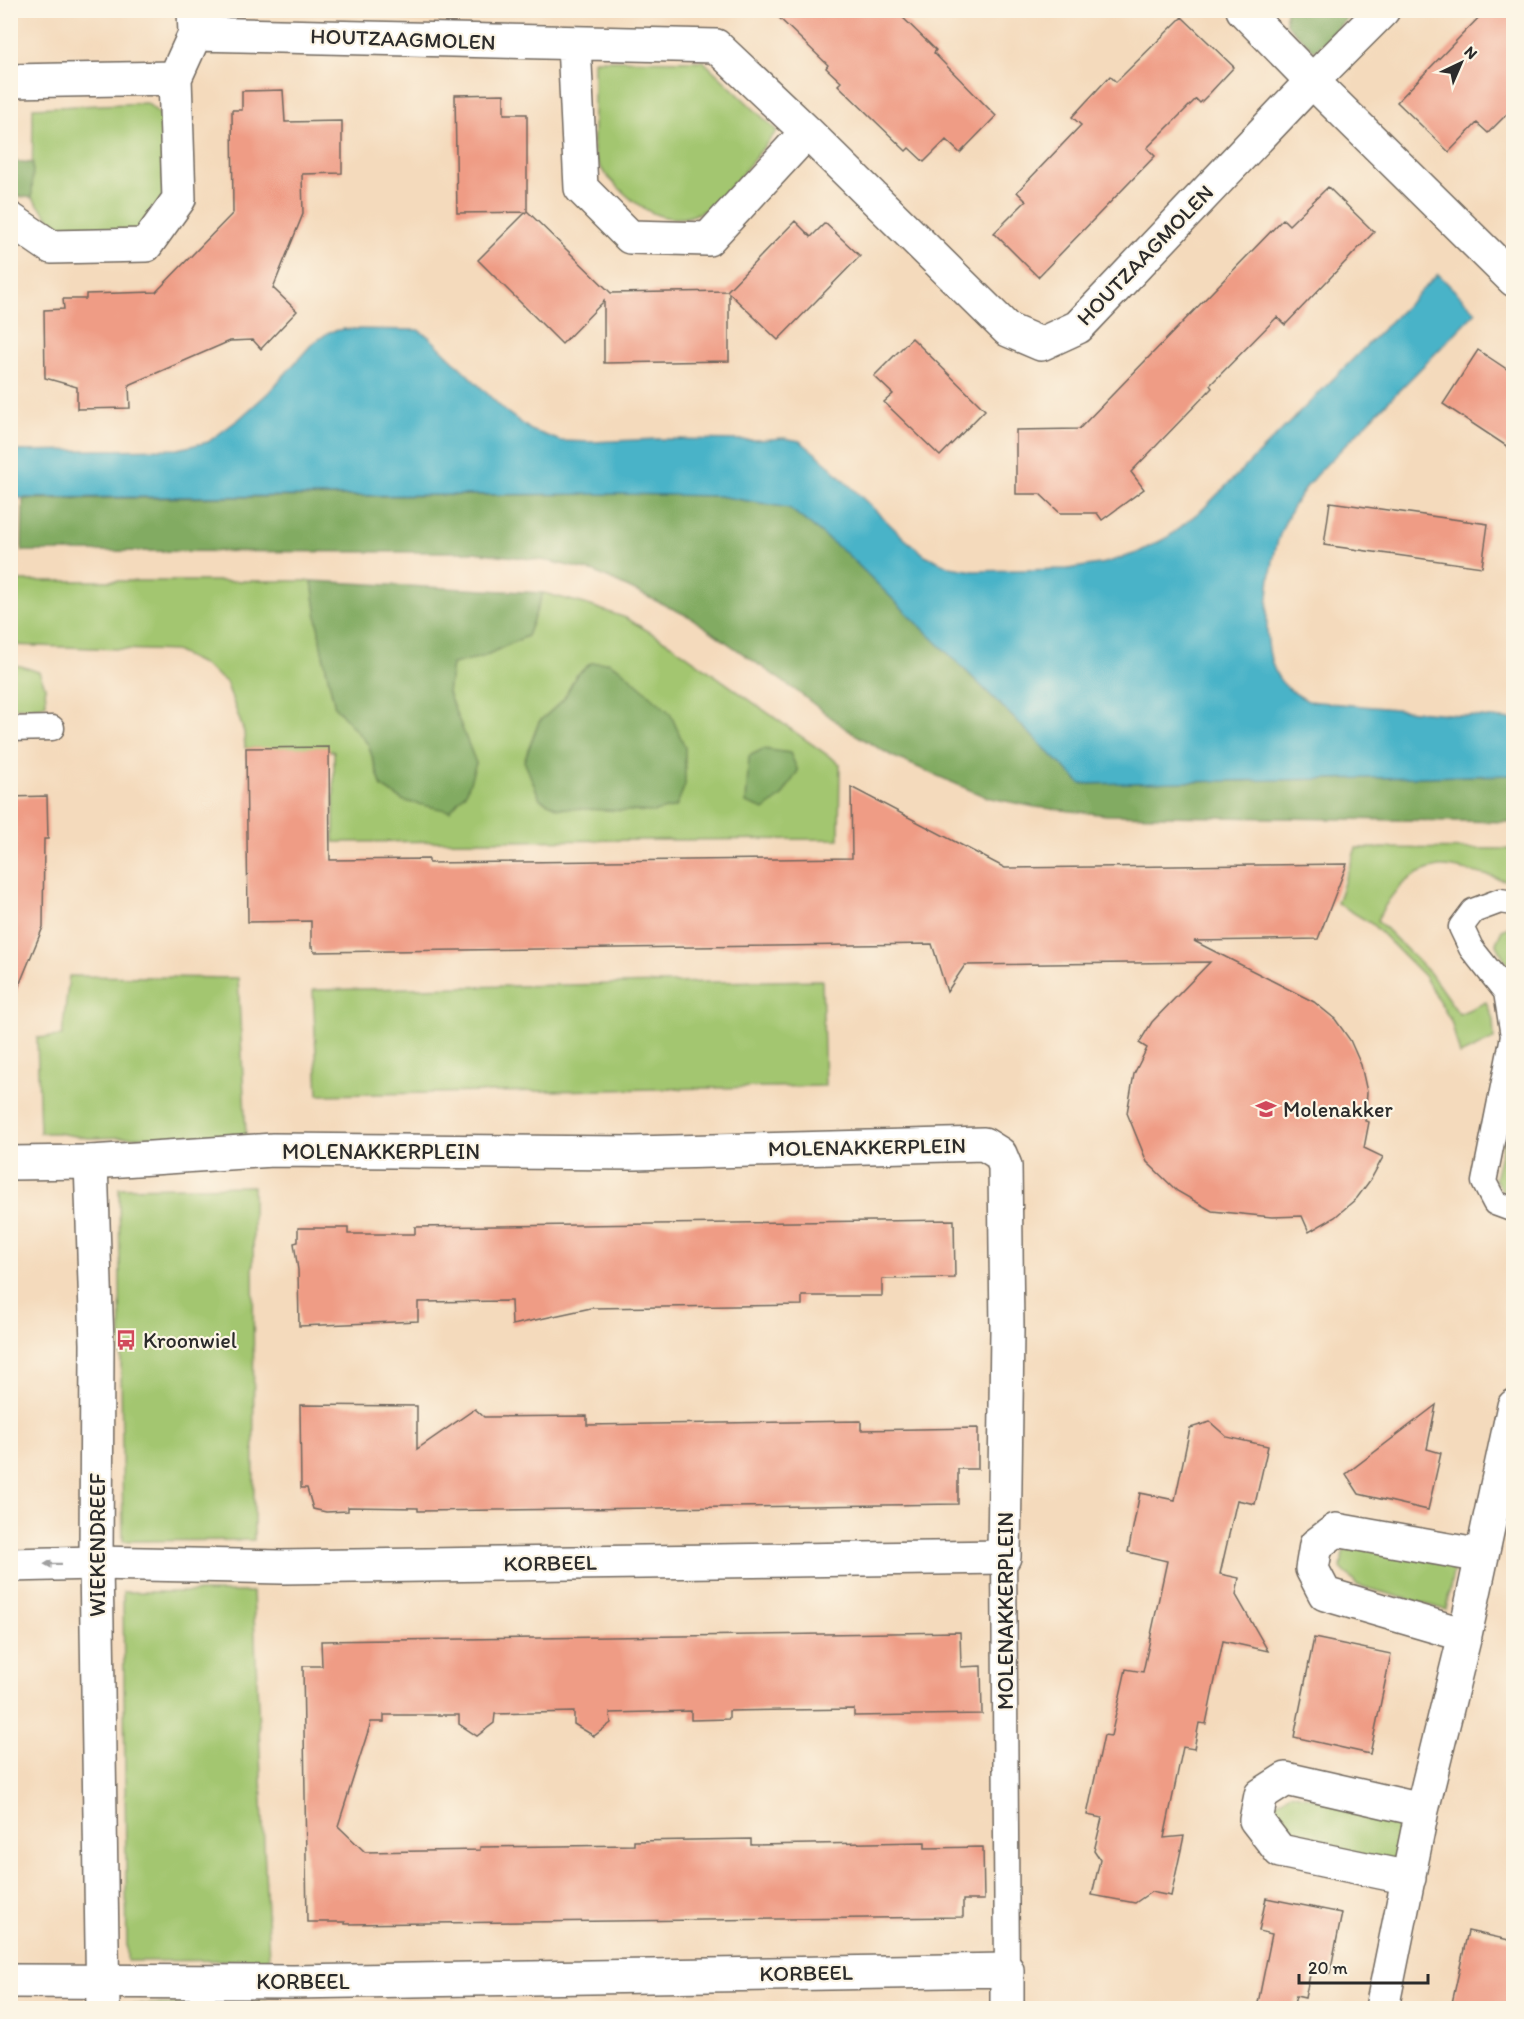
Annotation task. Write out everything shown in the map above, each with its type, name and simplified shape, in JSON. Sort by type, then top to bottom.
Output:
[{"type":"street","points":[[1243,10],[1514,279]]},
{"type":"street","name":"HOUTZAAGMOLEN","points":[[10,219],[51,247],[146,245],[179,199],[175,78],[195,22],[574,44],[716,46],[1008,330],[1041,344],[1078,327],[1312,81],[1383,10]]},
{"type":"street","points":[[574,44],[581,188],[630,237],[708,239],[807,132]]},
{"type":"street","points":[[10,81],[175,78]]},
{"type":"street","name":"MOLENAKKERPLEIN","points":[[91,1162],[273,1150],[634,1153],[984,1144],[1000,1154],[1005,1166],[1007,1330],[1004,1557]]},
{"type":"street","points":[[10,1163],[91,1162]]},
{"type":"street","name":"WIEKENDREEF","points":[[91,1162],[97,1344],[96,1563],[102,1995]]},
{"type":"street","points":[[1382,2008],[1422,1810],[1465,1635],[1514,1406]]},
{"type":"street","points":[[1465,1635],[1325,1594],[1312,1569],[1316,1545],[1336,1530],[1482,1556]]},
{"type":"street","name":"KORBEEL","points":[[96,1563],[281,1567],[1004,1557]]},
{"type":"street","points":[[10,1565],[96,1563]]},
{"type":"street","points":[[1409,1878],[1280,1851],[1256,1820],[1261,1795],[1286,1779],[1422,1810]]},
{"type":"street","name":"MOLENAKKERPLEIN","points":[[1007,1970],[1007,2008]]},
{"type":"street","name":"KORBEEL","points":[[10,1981],[102,1995],[293,1982],[1007,1970]]},
{"type":"lane","points":[[10,729],[52,728]]},
{"type":"lane","points":[[1514,903],[1500,901],[1473,911],[1461,927],[1470,948],[1506,992],[1513,1036],[1484,1182],[1495,1203],[1514,1210]]},
{"type":"lane","name":"MOLENAKKERPLEIN","points":[[1004,1557],[1007,1970]]},
{"type":"green space","points":[[1286,10],[1354,11],[1315,51],[1286,24]]},
{"type":"green space","points":[[594,60],[703,61],[777,131],[734,184],[706,209],[681,218],[658,215],[626,195],[601,169],[597,160],[593,145]]},
{"type":"green space","points":[[147,103],[163,117],[163,202],[137,230],[63,234],[32,198],[33,108]]},
{"type":"green space","points":[[11,161],[33,163],[32,198],[11,195]]},
{"type":"green space","points":[[620,494],[719,496],[789,508],[847,554],[1081,784],[1513,775],[1513,822],[1107,815],[1035,807],[986,797],[892,756],[846,729],[798,692],[690,617],[595,572],[548,561],[474,552],[22,551],[23,499]]},
{"type":"green space","points":[[11,581],[312,581],[321,646],[335,707],[368,744],[382,787],[476,764],[448,693],[452,664],[482,657],[527,636],[543,593],[626,618],[672,645],[840,764],[839,839],[334,842],[334,751],[245,748],[244,732],[226,682],[202,664],[175,651],[11,645]],"holes":[[[591,663],[524,761],[539,722],[563,700],[576,676]]]},
{"type":"green space","points":[[312,581],[543,593],[527,636],[482,657],[452,664],[448,693],[476,763],[467,791],[450,811],[404,801],[382,787],[368,744],[335,707],[321,646]]},
{"type":"green space","points":[[608,662],[622,670],[670,713],[685,747],[685,785],[676,807],[654,812],[558,808],[540,799],[524,761],[539,722],[563,700],[576,676],[591,663]]},
{"type":"green space","points":[[11,665],[39,672],[45,686],[46,703],[40,707],[11,707]]},
{"type":"green space","points":[[763,749],[790,753],[798,771],[782,796],[764,810],[746,803],[749,756]]},
{"type":"green space","points":[[1356,848],[1513,849],[1513,882],[1454,868],[1439,867],[1428,870],[1401,885],[1377,920],[1430,973],[1459,1014],[1486,1002],[1493,1019],[1494,1039],[1460,1055],[1451,1021],[1424,976],[1372,924],[1337,903]]},
{"type":"green space","points":[[1513,925],[1513,976],[1496,943],[1502,930]]},
{"type":"green space","points":[[69,976],[238,978],[246,1135],[88,1138],[40,1133],[37,1038],[62,1036]]},
{"type":"green space","points":[[822,980],[825,1086],[318,1095],[313,990]]},
{"type":"green space","points":[[1513,1102],[1513,1195],[1504,1193],[1495,1179]]},
{"type":"green space","points":[[253,1186],[254,1540],[123,1541],[119,1188]]},
{"type":"green space","points":[[1361,1543],[1454,1567],[1446,1610],[1357,1585],[1341,1568],[1343,1552]]},
{"type":"green space","points":[[123,1592],[253,1592],[269,1960],[127,1961]]},
{"type":"green space","points":[[1290,1793],[1403,1817],[1394,1863],[1290,1841],[1273,1819],[1275,1804]]},
{"type":"green space","points":[[268,2002],[268,2008],[128,2008],[128,2005]]},
{"type":"water","points":[[1438,274],[1476,312],[1302,492],[1286,519],[1273,560],[1268,601],[1268,643],[1271,661],[1280,680],[1308,701],[1513,720],[1513,775],[1081,784],[847,554],[789,508],[719,496],[620,494],[11,498],[11,451],[178,449],[208,442],[239,419],[269,392],[311,345],[329,332],[344,329],[418,330],[428,336],[504,410],[531,430],[561,441],[784,438],[800,441],[820,457],[905,539],[925,555],[950,567],[974,571],[1068,569],[1105,563],[1137,553],[1168,537],[1204,508]]},
{"type":"building","points":[[771,10],[895,10],[936,50],[934,53],[996,116],[960,153],[946,140],[924,162],[909,148],[906,151],[838,85],[841,82],[826,68],[828,65]]},
{"type":"building","points":[[1486,10],[1514,10],[1514,107],[1488,133],[1477,123],[1449,152],[1397,102]]},
{"type":"building","points":[[1182,17],[1234,67],[1200,103],[1196,99],[1147,148],[1155,156],[1038,277],[994,233],[1026,201],[1017,192],[1081,125],[1072,117],[1110,76],[1116,82]]},
{"type":"building","points":[[283,90],[285,122],[342,121],[342,173],[302,174],[303,214],[273,288],[297,311],[261,349],[253,340],[230,341],[129,385],[130,408],[77,409],[77,387],[45,378],[44,310],[64,309],[63,299],[86,299],[86,294],[156,292],[233,213],[232,110],[242,110],[242,91]]},
{"type":"building","points":[[504,94],[504,114],[527,114],[527,211],[611,293],[727,291],[795,221],[811,237],[825,223],[860,256],[778,340],[729,293],[729,361],[604,363],[604,301],[562,344],[478,260],[526,212],[457,213],[455,95]]},
{"type":"building","points":[[1328,187],[1374,232],[1285,325],[1277,317],[1210,385],[1212,388],[1131,472],[1144,489],[1102,520],[1097,513],[1060,513],[1040,494],[1016,494],[1016,430],[1079,429],[1283,219],[1289,225]]},
{"type":"building","points":[[912,338],[985,410],[940,456],[884,402],[893,394],[874,376]]},
{"type":"building","points":[[1478,350],[1514,374],[1514,451],[1443,404]]},
{"type":"building","points":[[1330,502],[1488,524],[1482,567],[1324,545]]},
{"type":"building","points":[[329,747],[330,860],[429,859],[429,863],[852,858],[851,787],[1005,868],[1347,864],[1318,939],[1194,941],[1314,1002],[1335,1019],[1350,1040],[1361,1065],[1367,1092],[1365,1121],[1369,1122],[1364,1148],[1383,1157],[1357,1198],[1335,1217],[1309,1232],[1302,1216],[1272,1217],[1212,1211],[1177,1191],[1147,1162],[1127,1113],[1134,1074],[1147,1048],[1139,1043],[1152,1022],[1210,962],[965,965],[947,992],[932,944],[314,952],[311,947],[311,921],[248,922],[246,748]]},
{"type":"building","points":[[47,796],[48,839],[44,839],[43,927],[11,1005],[10,797]]},
{"type":"building","points":[[954,1220],[955,1278],[882,1279],[882,1296],[802,1296],[802,1305],[591,1308],[512,1325],[511,1301],[418,1302],[418,1321],[299,1326],[298,1270],[294,1243],[298,1242],[298,1228],[348,1228],[348,1234],[415,1234],[415,1227]]},
{"type":"building","points":[[300,1405],[417,1406],[417,1449],[475,1409],[484,1417],[587,1416],[587,1425],[861,1421],[861,1430],[978,1428],[978,1469],[958,1469],[958,1504],[418,1511],[418,1508],[348,1507],[348,1511],[326,1512],[313,1509],[307,1488],[301,1488]]},
{"type":"building","points":[[1436,1405],[1427,1449],[1441,1453],[1428,1510],[1359,1494],[1346,1474]]},
{"type":"building","points":[[1210,1422],[1227,1437],[1268,1446],[1255,1504],[1237,1500],[1220,1574],[1239,1578],[1236,1595],[1268,1651],[1223,1641],[1206,1724],[1199,1723],[1194,1749],[1183,1747],[1164,1838],[1184,1836],[1171,1896],[1151,1892],[1135,1903],[1092,1895],[1100,1860],[1094,1851],[1102,1818],[1087,1815],[1104,1735],[1111,1736],[1126,1669],[1143,1672],[1167,1561],[1128,1552],[1140,1493],[1175,1500],[1190,1428]]},
{"type":"building","points":[[960,1632],[961,1667],[981,1666],[982,1714],[854,1716],[854,1709],[729,1711],[729,1719],[691,1720],[691,1711],[610,1713],[611,1723],[594,1736],[574,1724],[574,1712],[495,1714],[494,1723],[477,1736],[459,1724],[459,1715],[384,1715],[384,1722],[371,1722],[338,1826],[365,1852],[480,1850],[480,1847],[634,1845],[634,1841],[751,1839],[751,1845],[925,1842],[925,1848],[983,1847],[984,1900],[963,1900],[963,1917],[345,1924],[345,1922],[307,1922],[303,1666],[322,1666],[321,1641]]},
{"type":"building","points":[[1314,1638],[1391,1654],[1370,1754],[1294,1737]]},
{"type":"building","points":[[1266,1898],[1342,1913],[1330,1973],[1311,1970],[1305,1998],[1296,1996],[1293,2008],[1257,2008],[1272,1934],[1259,1931]]},
{"type":"building","points":[[1468,1931],[1514,1941],[1514,2008],[1479,2008],[1452,2003]]},
{"type":"place","name":"Molenakker","points":[[1266,1109]]},
{"type":"place","name":"Kroonwiel","points":[[126,1340]]}]
